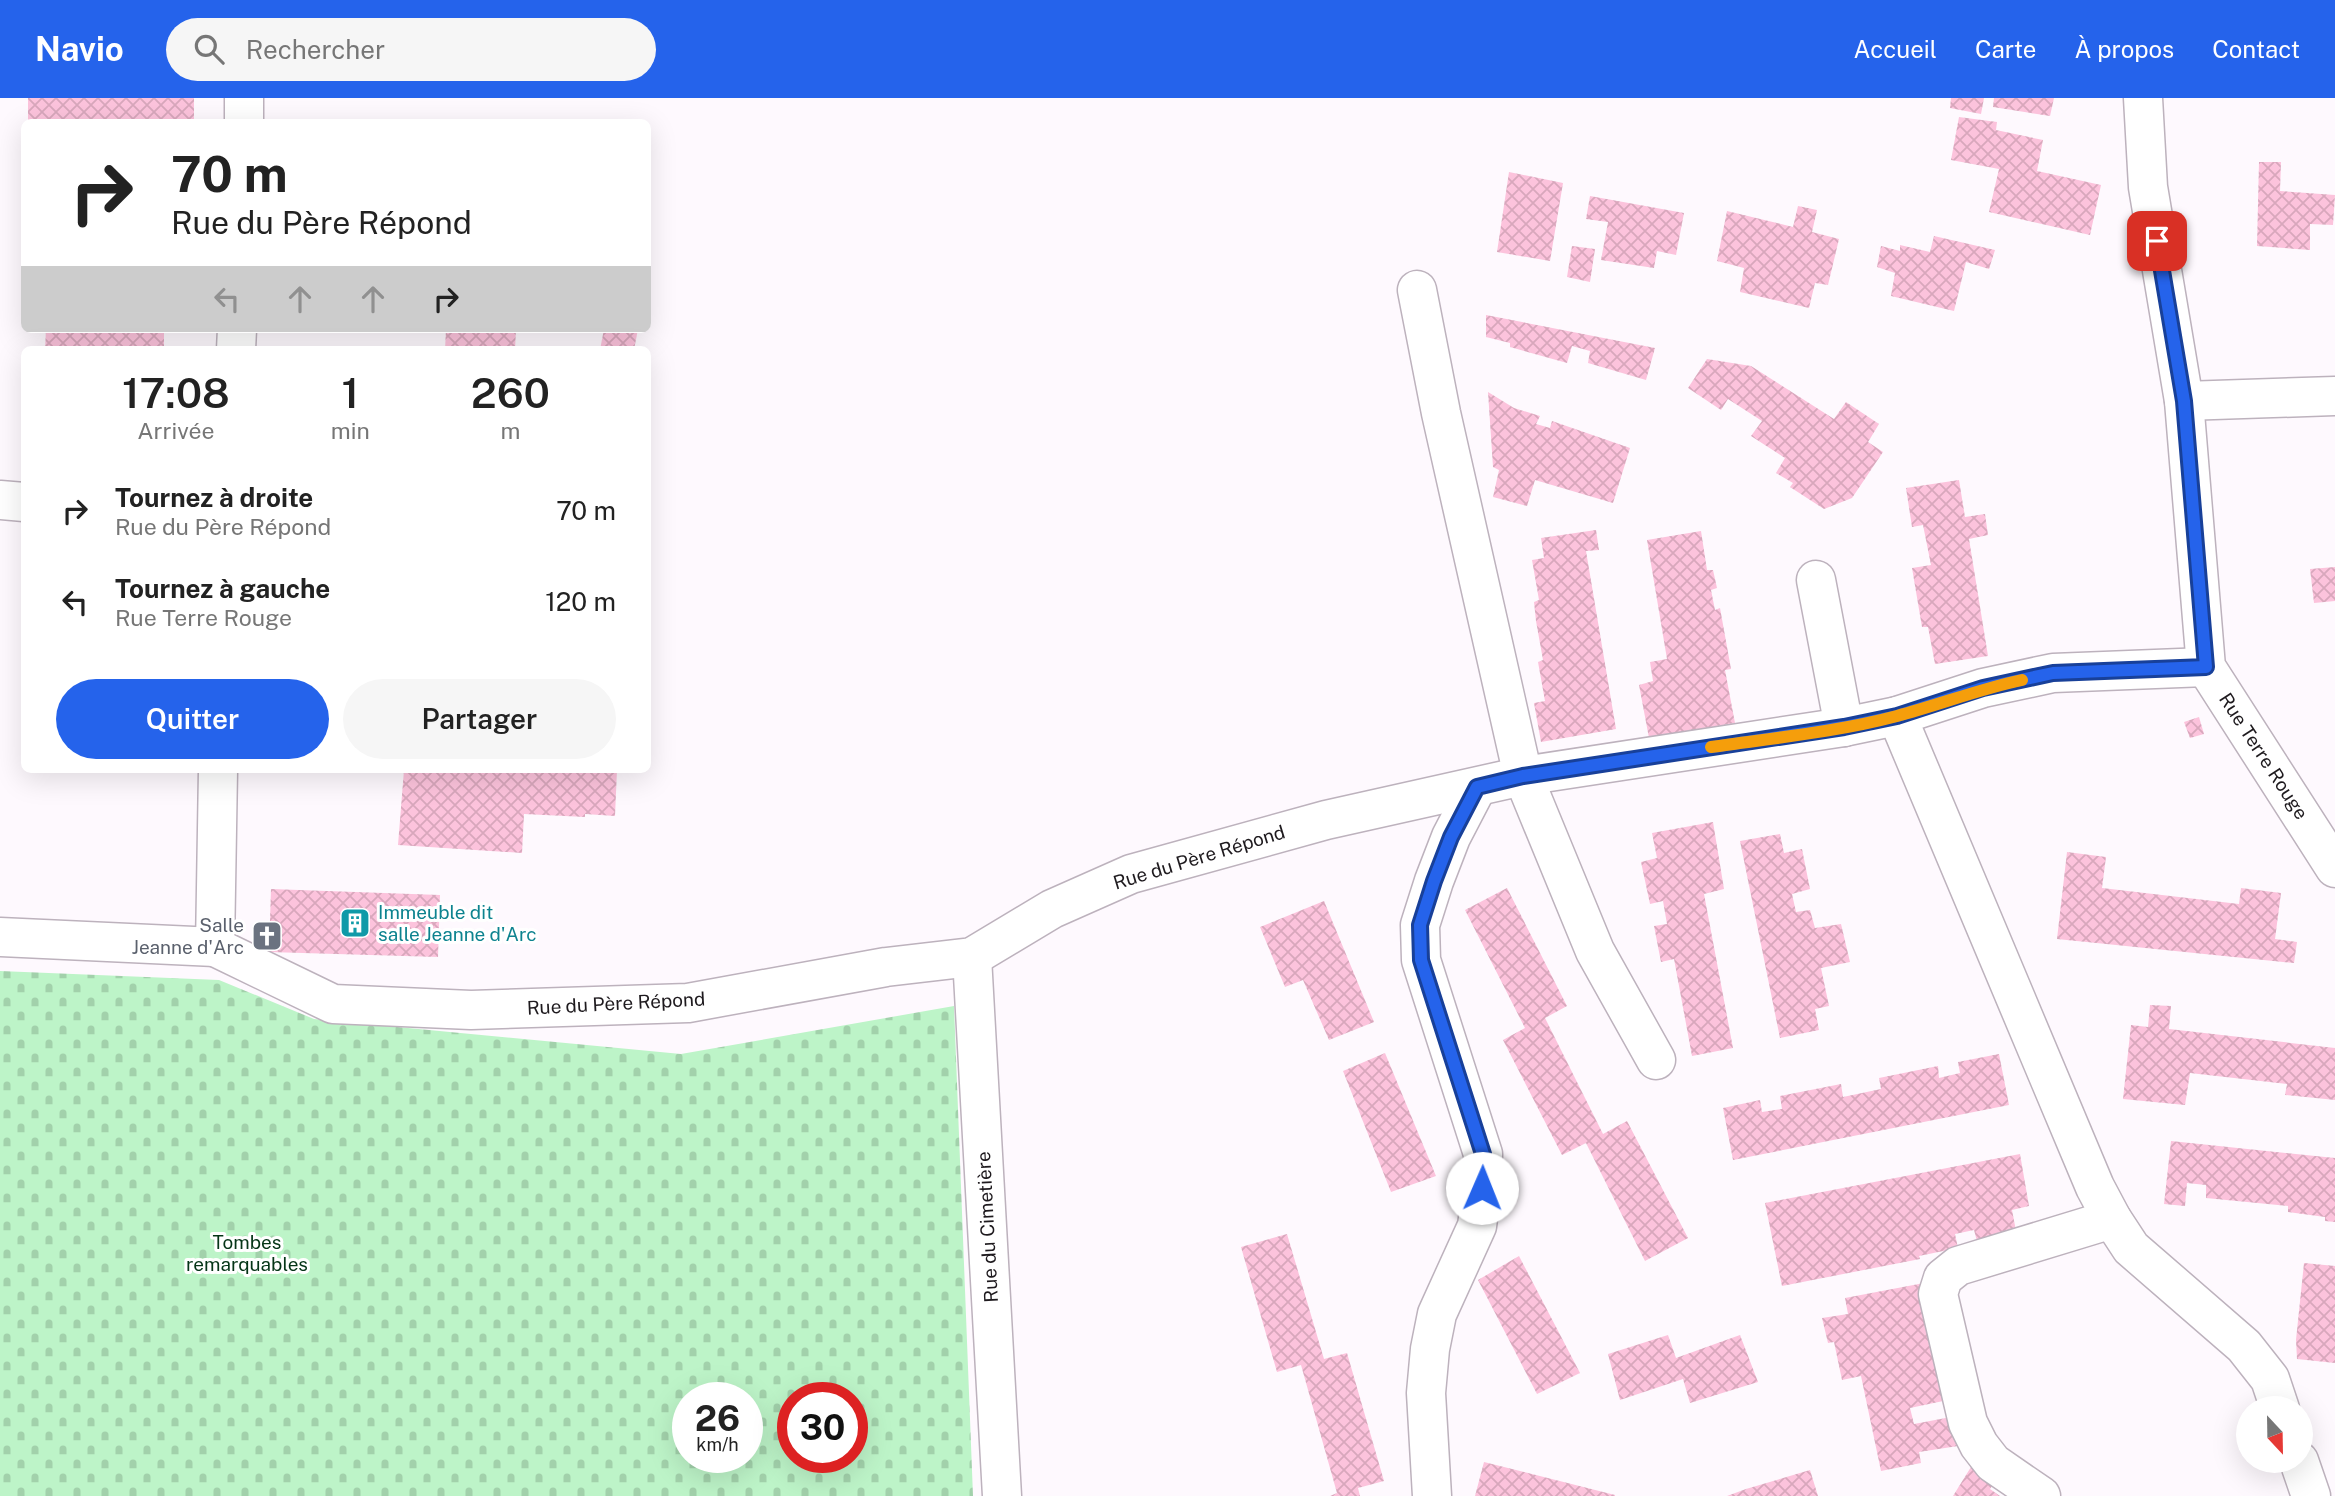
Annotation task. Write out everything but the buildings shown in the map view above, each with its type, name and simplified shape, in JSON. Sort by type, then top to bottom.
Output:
[{"type":"street","points":[[244,98],[244,119]]},
{"type":"street","name":"Rue Terre Rouge","points":[[2143,98],[2148,187],[2184,401],[2206,667],[2329,848]]},
{"type":"street","points":[[1417,290],[1470,548],[1523,776],[1595,951],[1656,1060]]},
{"type":"street","points":[[2184,401],[2335,396]]},
{"type":"street","points":[[0,500],[21,502]]},
{"type":"street","points":[[1816,580],[1844,727]]},
{"type":"street","name":"Rue du Père Répond","points":[[0,937],[215,947],[333,1004],[471,1010],[688,1003],[886,967],[972,957],[1052,909],[1130,874],[1326,820],[1523,776],[1844,727],[1897,716],[1983,688],[2053,673],[2206,667]]},
{"type":"street","points":[[1897,716],[2095,1187],[2112,1219],[2131,1248],[2244,1346],[2270,1379],[2276,1396]]},
{"type":"street","points":[[215,947],[218,773]]},
{"type":"street","points":[[1433,1496],[1426,1393],[1430,1349],[1437,1314],[1476,1226],[1482,1188],[1483,1154],[1421,960],[1420,925],[1451,837],[1477,787]]},
{"type":"street","name":"Rue du Cimetière","points":[[972,957],[1002,1496]]},
{"type":"street","points":[[2041,1496],[1993,1463],[1979,1446],[1968,1423],[1938,1294],[1943,1278],[1958,1266],[2112,1219]]},
{"type":"street","points":[[2303,1474],[2311,1496]]},
{"type":"green space","name":"Tombes remarquables","points":[[0,971],[219,980],[314,1019],[681,1054],[954,1006],[973,1496],[0,1496]]},
{"type":"slow traffic","points":[[1711,747],[1844,727],[1897,716],[1983,688],[2022,680]]},
{"type":"place","name":"Immeuble dit salle Jeanne d'Arc","points":[[355,923]]},
{"type":"place","name":"Salle Jeanne d'Arc","points":[[267,936]]},
{"type":"route","points":[[1482,1188],[1483,1154],[1421,960],[1420,925],[1451,837],[1477,787],[1523,776],[1844,727],[1897,716],[1983,688],[2053,673],[2206,667],[2184,401],[2157,241]]}]
